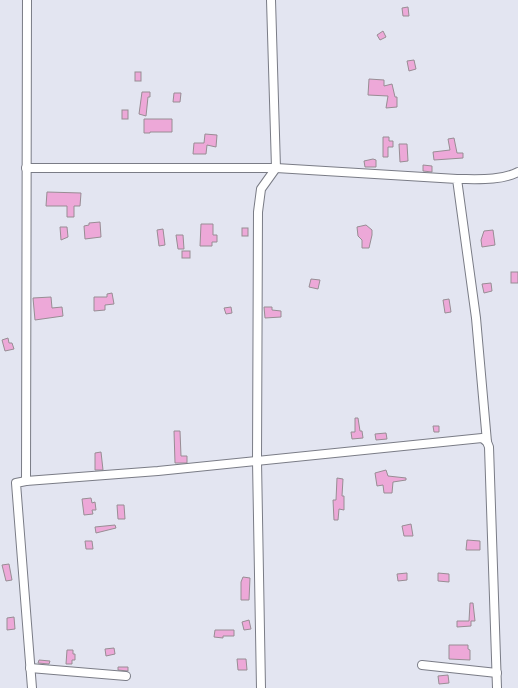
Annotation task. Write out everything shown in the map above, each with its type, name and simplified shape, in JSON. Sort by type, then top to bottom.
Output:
[{"type":"street","points":[[26,481],[27,0]]},
{"type":"street","points":[[261,688],[257,461],[258,212],[261,189],[276,168],[272,0]]},
{"type":"street","points":[[26,168],[276,168],[457,179],[491,179],[511,176],[518,172]]},
{"type":"street","points":[[457,179],[476,318],[487,442],[489,447],[490,532],[497,688]]},
{"type":"street","points":[[32,688],[16,483],[158,471],[482,438],[487,442]]},
{"type":"street","points":[[422,665],[497,673]]},
{"type":"street","points":[[30,668],[126,676]]},
{"type":"building","points":[[408,7],[409,16],[403,16],[402,8]]},
{"type":"building","points":[[383,31],[386,37],[380,40],[377,35]]},
{"type":"building","points":[[414,60],[416,69],[409,71],[407,61]]},
{"type":"building","points":[[135,72],[141,72],[141,81],[135,81]]},
{"type":"building","points":[[369,79],[384,80],[384,86],[392,84],[395,97],[397,97],[397,107],[386,108],[388,96],[368,95]]},
{"type":"building","points":[[142,92],[150,92],[146,116],[139,114]]},
{"type":"building","points":[[174,93],[181,93],[180,102],[173,102]]},
{"type":"building","points":[[122,110],[128,110],[128,119],[122,119]]},
{"type":"building","points":[[144,119],[172,119],[172,132],[144,133]]},
{"type":"building","points":[[205,134],[217,135],[216,147],[207,145],[206,154],[193,154],[194,143],[204,143]]},
{"type":"building","points":[[383,137],[389,137],[389,141],[393,141],[393,147],[388,147],[388,157],[383,157]]},
{"type":"building","points":[[454,138],[457,153],[463,153],[463,158],[434,160],[433,152],[450,150],[448,139]]},
{"type":"building","points":[[399,144],[407,144],[408,161],[400,162]]},
{"type":"building","points":[[373,159],[376,160],[376,167],[365,167],[364,161]]},
{"type":"building","points":[[423,165],[432,166],[432,172],[423,171]]},
{"type":"building","points":[[47,192],[81,193],[80,206],[74,206],[74,217],[67,217],[67,206],[46,206]]},
{"type":"building","points":[[100,222],[101,237],[85,239],[84,226],[89,225],[89,223]]},
{"type":"building","points":[[201,224],[213,224],[213,235],[217,235],[217,242],[212,242],[212,246],[200,246]]},
{"type":"building","points":[[366,225],[372,230],[372,235],[369,248],[362,248],[362,240],[358,236],[357,227]]},
{"type":"building","points":[[60,227],[67,227],[68,237],[61,240]]},
{"type":"building","points":[[242,228],[248,228],[248,236],[242,236]]},
{"type":"building","points":[[163,229],[165,245],[159,246],[157,230]]},
{"type":"building","points":[[493,230],[495,245],[482,247],[481,240],[484,231]]},
{"type":"building","points":[[176,235],[183,235],[184,249],[178,249]]},
{"type":"building","points":[[182,251],[190,251],[190,258],[182,258]]},
{"type":"building","points":[[511,272],[518,272],[518,283],[511,283]]},
{"type":"building","points":[[311,279],[320,280],[318,289],[309,287]]},
{"type":"building","points":[[491,283],[492,291],[484,293],[482,284]]},
{"type":"building","points":[[112,293],[114,304],[105,305],[105,310],[94,311],[94,297],[107,297],[107,294]]},
{"type":"building","points":[[51,297],[52,308],[62,307],[63,316],[35,320],[33,298]]},
{"type":"building","points":[[449,299],[451,312],[445,313],[443,300]]},
{"type":"building","points":[[231,307],[232,313],[226,314],[224,308]]},
{"type":"building","points":[[264,307],[272,307],[272,310],[281,311],[281,317],[265,318]]},
{"type":"building","points":[[8,338],[9,343],[12,343],[14,349],[5,351],[2,340]]},
{"type":"building","points":[[355,418],[358,418],[360,431],[362,431],[363,438],[352,439],[351,432],[355,432]]},
{"type":"building","points":[[433,426],[439,426],[439,432],[434,432]]},
{"type":"building","points":[[174,431],[180,431],[181,456],[187,456],[187,463],[175,463]]},
{"type":"building","points":[[386,433],[387,439],[376,440],[375,434]]},
{"type":"building","points":[[101,452],[103,470],[95,470],[95,453]]},
{"type":"building","points":[[386,470],[388,476],[406,478],[406,480],[393,482],[392,493],[384,493],[383,485],[377,486],[375,473]]},
{"type":"building","points":[[337,478],[343,479],[342,496],[344,496],[344,510],[339,509],[338,520],[334,520],[333,500],[336,500]]},
{"type":"building","points":[[91,498],[92,503],[95,502],[96,510],[92,510],[93,514],[84,515],[82,499]]},
{"type":"building","points":[[117,505],[124,505],[125,519],[118,519]]},
{"type":"building","points":[[411,524],[413,536],[404,536],[402,526]]},
{"type":"building","points":[[115,525],[116,528],[96,533],[95,527]]},
{"type":"building","points":[[467,540],[480,541],[480,550],[466,550]]},
{"type":"building","points":[[85,541],[92,541],[93,549],[86,549]]},
{"type":"building","points":[[9,564],[12,580],[6,581],[2,565]]},
{"type":"building","points":[[407,573],[407,580],[398,581],[397,574]]},
{"type":"building","points":[[438,573],[449,574],[449,582],[438,581]]},
{"type":"building","points":[[243,577],[250,578],[249,600],[241,600],[241,582]]},
{"type":"building","points":[[470,603],[473,603],[475,621],[471,621],[471,626],[457,627],[457,621],[469,621]]},
{"type":"building","points":[[14,617],[15,629],[7,630],[7,618]]},
{"type":"building","points":[[249,620],[251,629],[244,630],[242,622]]},
{"type":"building","points":[[215,630],[234,630],[234,636],[223,636],[223,638],[214,637]]},
{"type":"building","points":[[449,645],[468,645],[468,649],[470,650],[470,660],[449,659]]},
{"type":"building","points":[[114,648],[115,654],[106,656],[105,649]]},
{"type":"building","points":[[67,650],[73,650],[73,654],[75,654],[75,660],[72,660],[72,664],[66,664]]},
{"type":"building","points":[[237,659],[246,659],[247,670],[238,670]]},
{"type":"building","points":[[39,660],[50,661],[49,664],[38,663]]},
{"type":"building","points":[[118,667],[128,667],[128,671],[118,670]]},
{"type":"building","points":[[448,675],[449,683],[439,684],[438,676]]}]
